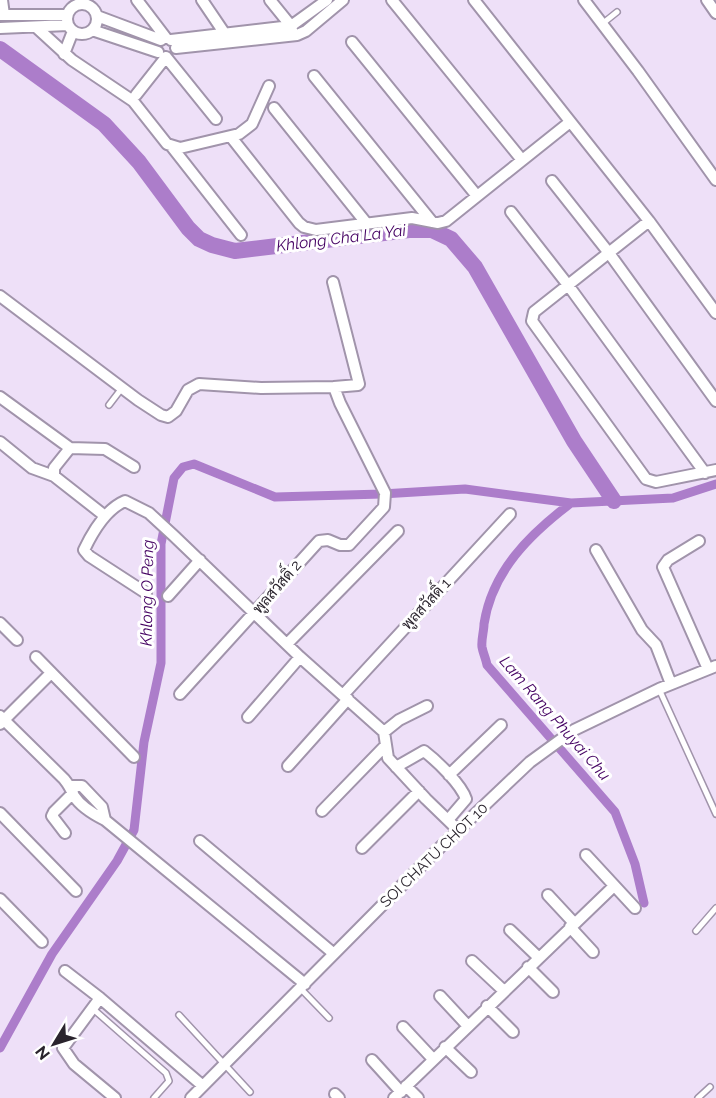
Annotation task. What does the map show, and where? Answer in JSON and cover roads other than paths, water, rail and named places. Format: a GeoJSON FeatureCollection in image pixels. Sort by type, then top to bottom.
{"type":"FeatureCollection","features":[{"type":"Feature","properties":{"kind":"street"},"geometry":{"type":"LineString","coordinates":[[2,0],[2,15],[70,24],[84,34],[95,26],[97,16],[91,3],[77,2],[73,7],[70,24],[64,54]]}},
{"type":"Feature","properties":{"kind":"street"},"geometry":{"type":"LineString","coordinates":[[92,30],[162,55],[174,53],[168,41],[137,0]]}},
{"type":"Feature","properties":{"kind":"street"},"geometry":{"type":"LineString","coordinates":[[202,0],[226,38]]}},
{"type":"Feature","properties":{"kind":"street"},"geometry":{"type":"LineString","coordinates":[[270,0],[292,31]]}},
{"type":"Feature","properties":{"kind":"street"},"geometry":{"type":"LineString","coordinates":[[292,31],[327,0]]}},
{"type":"Feature","properties":{"kind":"street"},"geometry":{"type":"LineString","coordinates":[[392,0],[522,160]]}},
{"type":"Feature","properties":{"kind":"street"},"geometry":{"type":"LineString","coordinates":[[474,0],[649,221],[716,313]]}},
{"type":"Feature","properties":{"kind":"street"},"geometry":{"type":"LineString","coordinates":[[584,0],[716,180]]}},
{"type":"Feature","properties":{"kind":"street"},"geometry":{"type":"LineString","coordinates":[[707,0],[716,13]]}},
{"type":"Feature","properties":{"kind":"street"},"geometry":{"type":"LineString","coordinates":[[216,119],[157,46],[168,41],[306,31],[340,1]]}},
{"type":"Feature","properties":{"kind":"street"},"geometry":{"type":"LineString","coordinates":[[97,16],[168,41]]}},
{"type":"Feature","properties":{"kind":"street"},"geometry":{"type":"LineString","coordinates":[[0,28],[70,24]]}},
{"type":"Feature","properties":{"kind":"street"},"geometry":{"type":"LineString","coordinates":[[36,27],[64,54],[133,101],[241,235]]}},
{"type":"Feature","properties":{"kind":"street"},"geometry":{"type":"LineString","coordinates":[[352,42],[477,196]]}},
{"type":"Feature","properties":{"kind":"street"},"geometry":{"type":"LineString","coordinates":[[136,95],[162,55]]}},
{"type":"Feature","properties":{"kind":"street"},"geometry":{"type":"LineString","coordinates":[[314,76],[432,222]]}},
{"type":"Feature","properties":{"kind":"street"},"geometry":{"type":"LineString","coordinates":[[172,147],[186,147],[239,134],[252,124],[268,86]]}},
{"type":"Feature","properties":{"kind":"street"},"geometry":{"type":"LineString","coordinates":[[274,108],[367,224]]}},
{"type":"Feature","properties":{"kind":"street"},"geometry":{"type":"LineString","coordinates":[[231,137],[304,227],[315,230],[412,218],[432,222],[446,221],[570,122]]}},
{"type":"Feature","properties":{"kind":"street"},"geometry":{"type":"LineString","coordinates":[[552,181],[609,253],[716,401]]}},
{"type":"Feature","properties":{"kind":"street"},"geometry":{"type":"LineString","coordinates":[[511,212],[568,285],[710,472],[651,481],[643,476],[533,325],[534,312],[568,285],[609,253],[649,221]]}},
{"type":"Feature","properties":{"kind":"street"},"geometry":{"type":"LineString","coordinates":[[0,296],[122,388],[161,415],[168,417],[176,411],[188,390],[200,384],[261,388],[358,386],[333,282]]}},
{"type":"Feature","properties":{"kind":"street","name":"พูลสวัสดิ์ 2"},"geometry":{"type":"LineString","coordinates":[[180,694],[318,541],[328,540],[344,546],[349,545],[384,507],[385,493],[334,387]]}},
{"type":"Feature","properties":{"kind":"street"},"geometry":{"type":"LineString","coordinates":[[0,397],[62,440],[69,448],[105,449],[134,467]]}},
{"type":"Feature","properties":{"kind":"street"},"geometry":{"type":"LineString","coordinates":[[0,442],[32,468],[54,476],[105,516]]}},
{"type":"Feature","properties":{"kind":"street"},"geometry":{"type":"LineString","coordinates":[[54,476],[54,468],[69,448]]}},
{"type":"Feature","properties":{"kind":"street"},"geometry":{"type":"LineString","coordinates":[[146,593],[89,556],[84,550],[105,516],[118,504],[126,501],[149,513],[286,644],[384,732],[388,758],[458,830]]}},
{"type":"Feature","properties":{"kind":"street","name":"พูลสวัสดิ์ 1"},"geometry":{"type":"LineString","coordinates":[[288,766],[346,697],[510,514]]}},
{"type":"Feature","properties":{"kind":"street"},"geometry":{"type":"LineString","coordinates":[[286,644],[398,531]]}},
{"type":"Feature","properties":{"kind":"street"},"geometry":{"type":"LineString","coordinates":[[699,541],[668,560],[663,567],[712,668]]}},
{"type":"Feature","properties":{"kind":"street"},"geometry":{"type":"LineString","coordinates":[[596,550],[642,630],[656,645],[671,684]]}},
{"type":"Feature","properties":{"kind":"street"},"geometry":{"type":"LineString","coordinates":[[168,596],[200,560]]}},
{"type":"Feature","properties":{"kind":"street"},"geometry":{"type":"LineString","coordinates":[[0,623],[17,639]]}},
{"type":"Feature","properties":{"kind":"street"},"geometry":{"type":"LineString","coordinates":[[36,657],[134,757]]}},
{"type":"Feature","properties":{"kind":"street"},"geometry":{"type":"LineString","coordinates":[[248,717],[300,657]]}},
{"type":"Feature","properties":{"kind":"street","name":"SOI CHATU CHOT 10"},"geometry":{"type":"LineString","coordinates":[[191,1098],[333,953],[530,762],[574,730],[659,689],[712,668]]}},
{"type":"Feature","properties":{"kind":"street"},"geometry":{"type":"LineString","coordinates":[[51,673],[1,720],[72,789],[90,813],[108,822],[303,986]]}},
{"type":"Feature","properties":{"kind":"street"},"geometry":{"type":"LineString","coordinates":[[384,732],[399,720],[427,706]]}},
{"type":"Feature","properties":{"kind":"street"},"geometry":{"type":"LineString","coordinates":[[448,775],[501,725]]}},
{"type":"Feature","properties":{"kind":"street"},"geometry":{"type":"LineString","coordinates":[[322,811],[386,745]]}},
{"type":"Feature","properties":{"kind":"street"},"geometry":{"type":"LineString","coordinates":[[396,767],[424,751],[448,775],[461,789],[466,799],[448,820]]}},
{"type":"Feature","properties":{"kind":"street"},"geometry":{"type":"LineString","coordinates":[[65,833],[52,816],[72,789]]}},
{"type":"Feature","properties":{"kind":"street"},"geometry":{"type":"LineString","coordinates":[[362,848],[418,791]]}},
{"type":"Feature","properties":{"kind":"street"},"geometry":{"type":"LineString","coordinates":[[0,813],[76,891]]}},
{"type":"Feature","properties":{"kind":"street"},"geometry":{"type":"LineString","coordinates":[[200,842],[333,953]]}},
{"type":"Feature","properties":{"kind":"street"},"geometry":{"type":"LineString","coordinates":[[586,855],[635,908]]}},
{"type":"Feature","properties":{"kind":"street"},"geometry":{"type":"LineString","coordinates":[[400,1092],[467,1025],[614,886]]}},
{"type":"Feature","properties":{"kind":"street"},"geometry":{"type":"LineString","coordinates":[[548,895],[593,952]]}},
{"type":"Feature","properties":{"kind":"street"},"geometry":{"type":"LineString","coordinates":[[0,899],[42,942]]}},
{"type":"Feature","properties":{"kind":"street"},"geometry":{"type":"LineString","coordinates":[[510,930],[538,957]]}},
{"type":"Feature","properties":{"kind":"street"},"geometry":{"type":"LineString","coordinates":[[472,961],[504,991]]}},
{"type":"Feature","properties":{"kind":"street"},"geometry":{"type":"LineString","coordinates":[[528,967],[553,992]]}},
{"type":"Feature","properties":{"kind":"street"},"geometry":{"type":"LineString","coordinates":[[65,971],[204,1086]]}},
{"type":"Feature","properties":{"kind":"street"},"geometry":{"type":"LineString","coordinates":[[440,996],[467,1025]]}},
{"type":"Feature","properties":{"kind":"street"},"geometry":{"type":"LineString","coordinates":[[100,998],[65,1044],[63,1051],[74,1064],[115,1098]]}},
{"type":"Feature","properties":{"kind":"street"},"geometry":{"type":"LineString","coordinates":[[488,1006],[513,1032]]}},
{"type":"Feature","properties":{"kind":"street"},"geometry":{"type":"LineString","coordinates":[[403,1027],[433,1059]]}},
{"type":"Feature","properties":{"kind":"street"},"geometry":{"type":"LineString","coordinates":[[446,1047],[471,1072]]}},
{"type":"Feature","properties":{"kind":"street"},"geometry":{"type":"LineString","coordinates":[[372,1060],[400,1092],[418,1098]]}},
{"type":"Feature","properties":{"kind":"lane"},"geometry":{"type":"LineString","coordinates":[[602,24],[617,12]]}},
{"type":"Feature","properties":{"kind":"lane"},"geometry":{"type":"LineString","coordinates":[[109,405],[122,388]]}},
{"type":"Feature","properties":{"kind":"lane"},"geometry":{"type":"LineString","coordinates":[[659,689],[716,814]]}},
{"type":"Feature","properties":{"kind":"lane"},"geometry":{"type":"LineString","coordinates":[[696,931],[716,908]]}},
{"type":"Feature","properties":{"kind":"lane"},"geometry":{"type":"LineString","coordinates":[[303,986],[329,1018]]}},
{"type":"Feature","properties":{"kind":"lane"},"geometry":{"type":"LineString","coordinates":[[92,1008],[166,1073],[169,1081],[154,1098]]}},
{"type":"Feature","properties":{"kind":"lane"},"geometry":{"type":"LineString","coordinates":[[179,1015],[250,1092]]}},
{"type":"Feature","properties":{"kind":"lane"},"geometry":{"type":"LineString","coordinates":[[698,1098],[710,1087]]}},
{"type":"Feature","properties":{"kind":"waterway","name":"Khlong Cha La Yai"},"geometry":{"type":"LineString","coordinates":[[0,49],[104,124],[139,162],[188,228],[199,239],[212,245],[235,251],[409,230],[432,230],[451,239],[475,267],[574,441],[614,501]]}},
{"type":"Feature","properties":{"kind":"waterway","name":"Khlong O Peng"},"geometry":{"type":"LineString","coordinates":[[0,1048],[52,954],[117,861],[134,830],[144,742],[161,663],[161,544],[174,478],[183,467],[194,464],[275,497],[465,489],[571,503],[673,498],[716,484]]}},
{"type":"Feature","properties":{"kind":"waterway","name":"Lam Rang Phuyai Chu"},"geometry":{"type":"LineString","coordinates":[[571,503],[528,541],[504,571],[488,605],[482,647],[487,665],[615,812],[635,864],[644,903]]}}]}
